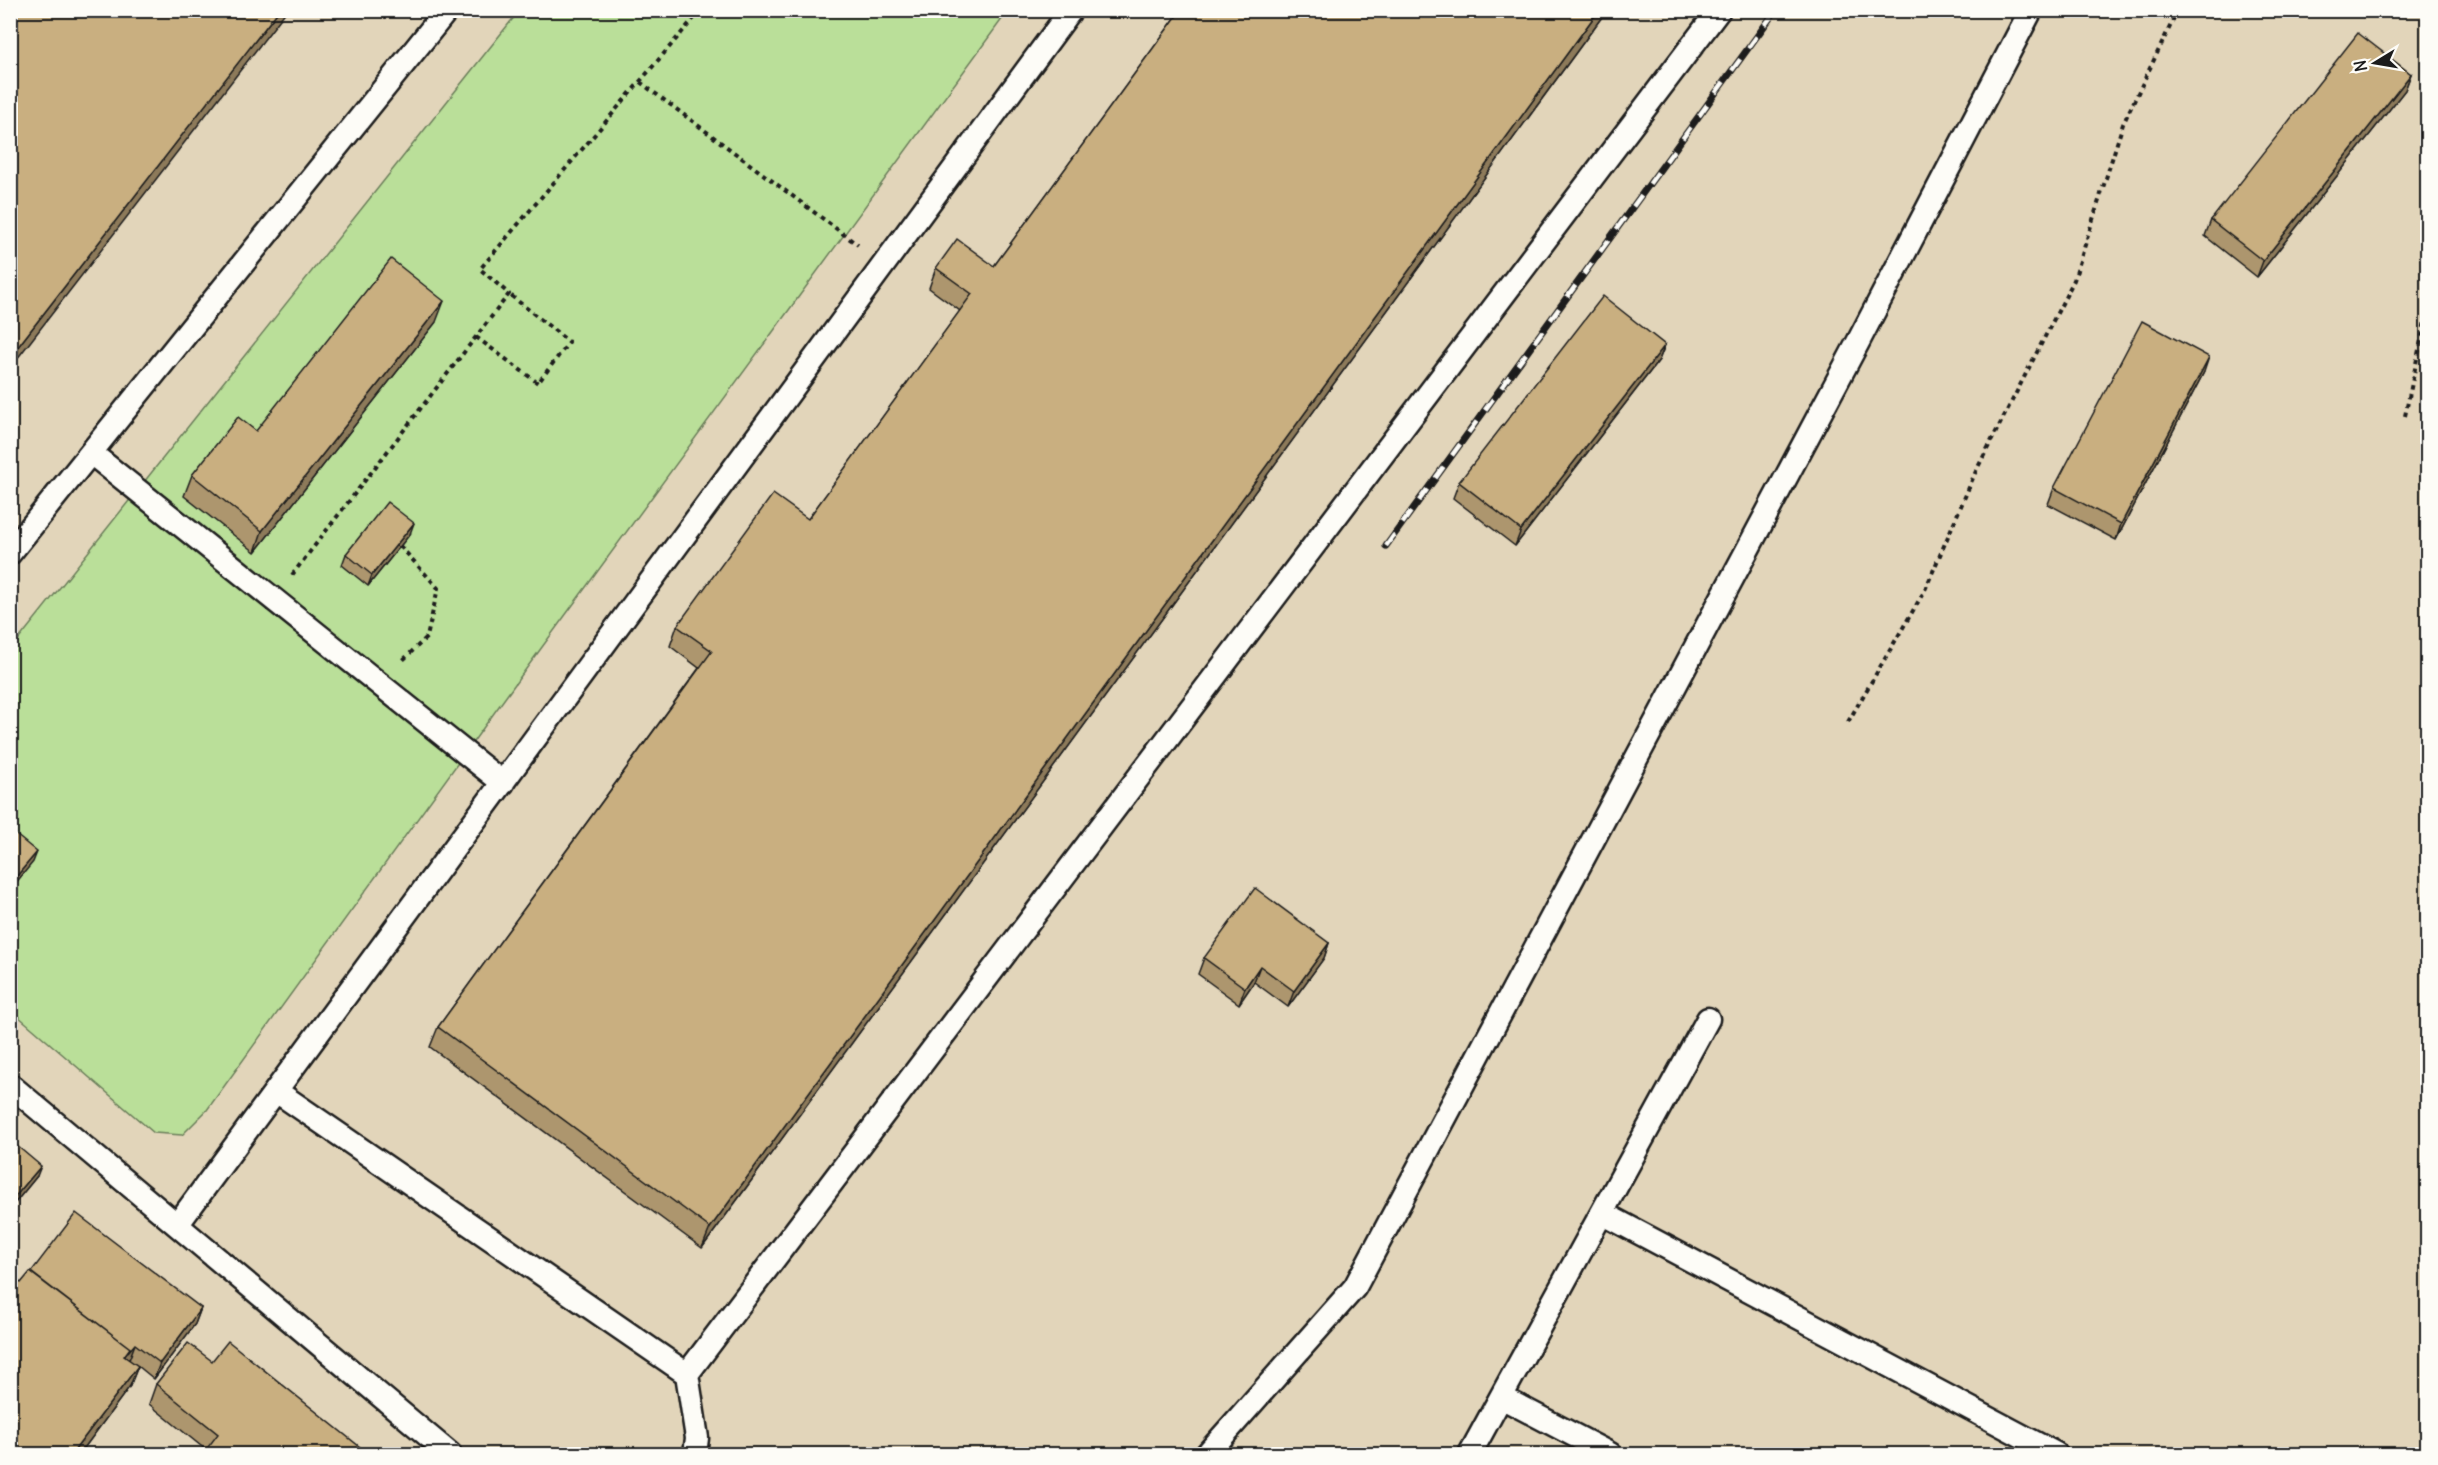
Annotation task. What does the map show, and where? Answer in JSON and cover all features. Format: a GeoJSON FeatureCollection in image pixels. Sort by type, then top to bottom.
{"type":"FeatureCollection","features":[{"type":"Feature","properties":{"kind":"lane"},"geometry":{"type":"LineString","coordinates":[[10,553],[447,10]]}},
{"type":"Feature","properties":{"kind":"lane"},"geometry":{"type":"LineString","coordinates":[[177,1225],[1071,10]]}},
{"type":"Feature","properties":{"kind":"lane"},"geometry":{"type":"LineString","coordinates":[[695,1455],[696,1438],[687,1374],[1719,10]]}},
{"type":"Feature","properties":{"kind":"lane"},"geometry":{"type":"LineString","coordinates":[[1207,1455],[1355,1287],[1857,344],[2031,10]]}},
{"type":"Feature","properties":{"kind":"lane"},"geometry":{"type":"LineString","coordinates":[[91,453],[503,783]]}},
{"type":"Feature","properties":{"kind":"lane"},"geometry":{"type":"LineString","coordinates":[[1470,1455],[1708,1019]]}},
{"type":"Feature","properties":{"kind":"lane"},"geometry":{"type":"LineString","coordinates":[[10,1085],[450,1455]]}},
{"type":"Feature","properties":{"kind":"lane"},"geometry":{"type":"LineString","coordinates":[[276,1091],[687,1374]]}},
{"type":"Feature","properties":{"kind":"lane"},"geometry":{"type":"LineString","coordinates":[[1602,1213],[2056,1455]]}},
{"type":"Feature","properties":{"kind":"lane"},"geometry":{"type":"LineString","coordinates":[[1501,1397],[1610,1455]]}},
{"type":"Feature","properties":{"kind":"path"},"geometry":{"type":"LineString","coordinates":[[686,10],[695,18]]}},
{"type":"Feature","properties":{"kind":"path"},"geometry":{"type":"LineString","coordinates":[[476,337],[538,383],[568,342],[480,269],[702,10]]}},
{"type":"Feature","properties":{"kind":"path"},"geometry":{"type":"LineString","coordinates":[[1848,722],[1925,590],[1976,471],[2074,280],[2123,124],[2178,10]]}},
{"type":"Feature","properties":{"kind":"path"},"geometry":{"type":"LineString","coordinates":[[640,82],[884,265]]}},
{"type":"Feature","properties":{"kind":"path"},"geometry":{"type":"LineString","coordinates":[[273,599],[509,294]]}},
{"type":"Feature","properties":{"kind":"path"},"geometry":{"type":"LineString","coordinates":[[2405,417],[2427,307]]}},
{"type":"Feature","properties":{"kind":"path"},"geometry":{"type":"LineString","coordinates":[[379,683],[427,637],[438,588],[400,546]]}},
{"type":"Feature","properties":{"kind":"shaded area"},"geometry":{"type":"Polygon","coordinates":[[[11,11],[2427,11],[2427,1454],[11,1454],[11,11]]]}},
{"type":"Feature","properties":{"kind":"green space"},"geometry":{"type":"Polygon","coordinates":[[[519,11],[1008,11],[515,684],[207,1110],[182,1135],[154,1133],[11,1010],[11,649],[519,11]]]}},
{"type":"Feature","properties":{"kind":"building"},"geometry":{"type":"Polygon","coordinates":[[[10,10],[279,10],[10,357],[10,10]]]}},
{"type":"Feature","properties":{"kind":"building"},"geometry":{"type":"Polygon","coordinates":[[[1181,10],[1599,10],[710,1228],[438,1027],[712,651],[677,626],[773,494],[808,519],[972,294],[936,268],[957,239],[994,266],[1181,10]]]}},
{"type":"Feature","properties":{"kind":"building"},"geometry":{"type":"Polygon","coordinates":[[[2358,33],[2411,74],[2263,261],[2211,220],[2358,33]]]}},
{"type":"Feature","properties":{"kind":"building"},"geometry":{"type":"Polygon","coordinates":[[[391,259],[444,301],[262,531],[192,475],[238,417],[256,431],[391,259]]]}},
{"type":"Feature","properties":{"kind":"building"},"geometry":{"type":"Polygon","coordinates":[[[1603,296],[1665,345],[1521,530],[1459,482],[1603,296]]]}},
{"type":"Feature","properties":{"kind":"building"},"geometry":{"type":"Polygon","coordinates":[[[2142,321],[2209,357],[2121,524],[2054,488],[2142,321]]]}},
{"type":"Feature","properties":{"kind":"building"},"geometry":{"type":"Polygon","coordinates":[[[387,502],[414,523],[372,575],[346,554],[387,502]]]}},
{"type":"Feature","properties":{"kind":"building"},"geometry":{"type":"Polygon","coordinates":[[[10,830],[37,852],[10,884],[10,830]]]}},
{"type":"Feature","properties":{"kind":"building"},"geometry":{"type":"Polygon","coordinates":[[[1255,888],[1329,943],[1294,991],[1260,966],[1245,988],[1204,958],[1255,888]]]}},
{"type":"Feature","properties":{"kind":"building"},"geometry":{"type":"Polygon","coordinates":[[[10,1140],[41,1166],[13,1199],[10,1197],[10,1140]]]}},
{"type":"Feature","properties":{"kind":"building"},"geometry":{"type":"Polygon","coordinates":[[[76,1213],[201,1308],[160,1363],[135,1344],[128,1352],[130,1348],[31,1272],[76,1213]]]}},
{"type":"Feature","properties":{"kind":"building"},"geometry":{"type":"Polygon","coordinates":[[[30,1272],[130,1348],[124,1356],[138,1366],[71,1455],[10,1455],[10,1275],[21,1283],[30,1272]]]}},
{"type":"Feature","properties":{"kind":"building"},"geometry":{"type":"Polygon","coordinates":[[[228,1341],[370,1455],[202,1455],[218,1434],[156,1384],[188,1343],[212,1361],[228,1341]]]}},
{"type":"Feature","properties":{"kind":"railway"},"geometry":{"type":"LineString","coordinates":[[1386,546],[1776,10]]}}]}
